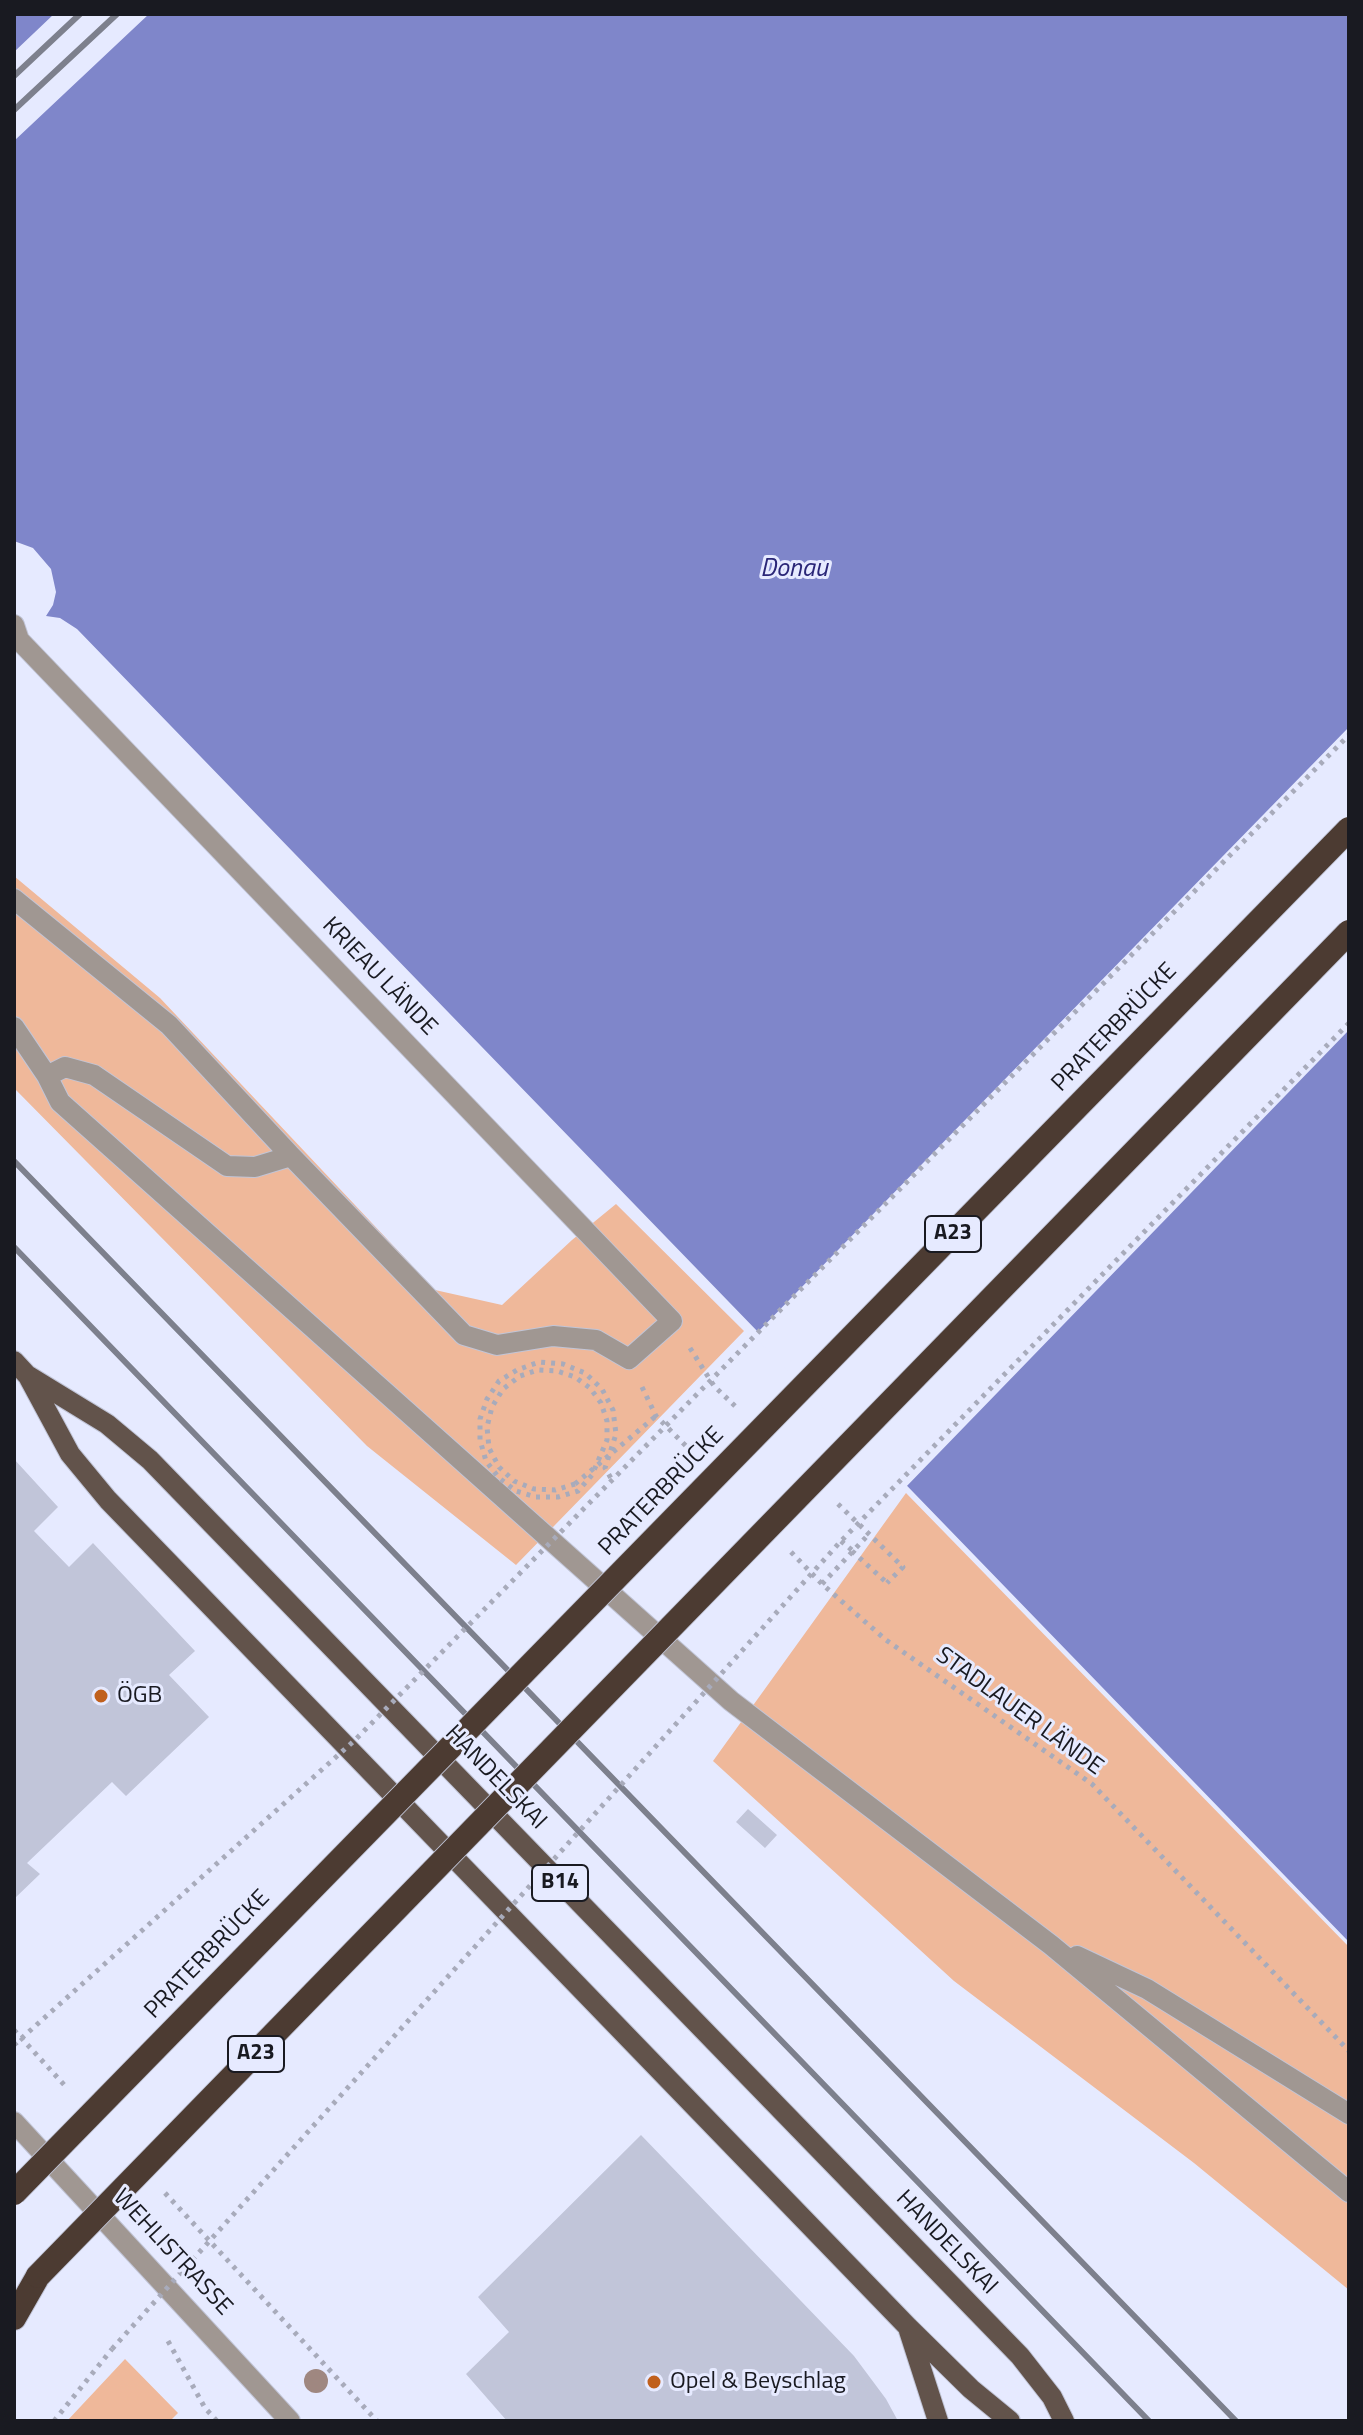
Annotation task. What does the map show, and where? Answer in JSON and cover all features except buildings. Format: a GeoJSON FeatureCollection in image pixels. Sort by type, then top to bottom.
{"type":"FeatureCollection","features":[{"type":"Feature","properties":{"kind":"highway","name":"PRATERBRÜCKE"},"geometry":{"type":"LineString","coordinates":[[14,2193],[1349,829]]}},
{"type":"Feature","properties":{"kind":"highway","name":"A23"},"geometry":{"type":"LineString","coordinates":[[14,2301],[1349,932]]}},
{"type":"Feature","properties":{"kind":"highway"},"geometry":{"type":"LineString","coordinates":[[14,2318],[38,2276]]}},
{"type":"Feature","properties":{"kind":"main road","name":"HANDELSKAI"},"geometry":{"type":"LineString","coordinates":[[20,1368],[70,1454],[108,1500],[908,2327],[971,2389],[1010,2421]]}},
{"type":"Feature","properties":{"kind":"main road","name":"HANDELSKAI"},"geometry":{"type":"LineString","coordinates":[[20,1368],[107,1424],[150,1460],[1020,2356],[1052,2397],[1064,2421]]}},
{"type":"Feature","properties":{"kind":"main road"},"geometry":{"type":"LineString","coordinates":[[908,2327],[938,2421]]}},
{"type":"Feature","properties":{"kind":"street","name":"KRIEAU LÄNDE"},"geometry":{"type":"LineString","coordinates":[[14,625],[19,640],[672,1321],[629,1359],[596,1340],[553,1336],[497,1345],[464,1335],[291,1156]]}},
{"type":"Feature","properties":{"kind":"street"},"geometry":{"type":"LineString","coordinates":[[14,899],[169,1025],[291,1156],[255,1167],[227,1166],[94,1075],[65,1067],[47,1076]]}},
{"type":"Feature","properties":{"kind":"street"},"geometry":{"type":"LineString","coordinates":[[14,1027],[47,1076],[60,1102],[731,1701],[1051,1945],[1349,2192]]}},
{"type":"Feature","properties":{"kind":"street"},"geometry":{"type":"LineString","coordinates":[[1051,1945],[1147,1989],[1349,2114]]}},
{"type":"Feature","properties":{"kind":"street","name":"WEHLISTRASSE"},"geometry":{"type":"LineString","coordinates":[[14,2122],[290,2421]]}},
{"type":"Feature","properties":{"kind":"path"},"geometry":{"type":"LineString","coordinates":[[14,2045],[355,1740],[1349,735]]}},
{"type":"Feature","properties":{"kind":"path"},"geometry":{"type":"LineString","coordinates":[[54,2421],[112,2349],[841,1541],[1349,1023]]}},
{"type":"Feature","properties":{"kind":"path"},"geometry":{"type":"LineString","coordinates":[[612,1480],[605,1468],[616,1434],[613,1410],[602,1389],[585,1373],[563,1364],[539,1362],[499,1381],[487,1399],[480,1419],[480,1440],[486,1461],[499,1478],[516,1491],[536,1497],[558,1497],[578,1491],[592,1475],[607,1440],[607,1421],[601,1403],[590,1388],[575,1377],[557,1371],[538,1370],[520,1376],[503,1389],[489,1417],[489,1448],[499,1467],[514,1481],[534,1489],[555,1490],[575,1484],[656,1416],[700,1461]]}},
{"type":"Feature","properties":{"kind":"path"},"geometry":{"type":"LineString","coordinates":[[822,1584],[869,1534],[903,1566],[887,1583]]}},
{"type":"Feature","properties":{"kind":"path"},"geometry":{"type":"LineString","coordinates":[[841,1541],[887,1583]]}},
{"type":"Feature","properties":{"kind":"path","name":"STADLAUER LÄNDE"},"geometry":{"type":"LineString","coordinates":[[789,1550],[822,1584],[886,1640],[1092,1784],[1349,2051]]}},
{"type":"Feature","properties":{"kind":"path"},"geometry":{"type":"LineString","coordinates":[[852,1551],[887,1583]]}},
{"type":"Feature","properties":{"kind":"path"},"geometry":{"type":"LineString","coordinates":[[14,2030],[77,2099]]}},
{"type":"Feature","properties":{"kind":"path"},"geometry":{"type":"LineString","coordinates":[[162,2189],[377,2421]]}},
{"type":"Feature","properties":{"kind":"path"},"geometry":{"type":"LineString","coordinates":[[138,2303],[149,2314]]}},
{"type":"Feature","properties":{"kind":"path"},"geometry":{"type":"LineString","coordinates":[[167,2339],[205,2408],[217,2421]]}},
{"type":"Feature","properties":{"kind":"shaded area"},"geometry":{"type":"Polygon","coordinates":[[[14,876],[160,998],[435,1290],[502,1305],[616,1204],[744,1331],[516,1565],[367,1446],[14,1088],[14,876]]]}},
{"type":"Feature","properties":{"kind":"shaded area"},"geometry":{"type":"Polygon","coordinates":[[[906,1493],[1349,1947],[1349,2290],[1194,2163],[954,1981],[713,1761],[906,1493]]]}},
{"type":"Feature","properties":{"kind":"shaded area"},"geometry":{"type":"Polygon","coordinates":[[[125,2359],[178,2413],[170,2421],[67,2421],[125,2359]]]}},
{"type":"Feature","properties":{"kind":"water","name":"Donau"},"geometry":{"type":"Polygon","coordinates":[[[14,14],[1349,14],[1349,1942],[77,629],[60,618],[46,616],[56,592],[51,569],[33,548],[14,541],[14,14]]]}},
{"type":"Feature","properties":{"kind":"pier"},"geometry":{"type":"Polygon","coordinates":[[[54,14],[149,14],[14,141],[14,52],[54,14]]]}},
{"type":"Feature","properties":{"kind":"pier"},"geometry":{"type":"Polygon","coordinates":[[[1349,727],[1349,1030],[903,1490],[754,1336],[1349,727]]]}},
{"type":"Feature","properties":{"kind":"railway"},"geometry":{"type":"LineString","coordinates":[[14,76],[80,14]]}},
{"type":"Feature","properties":{"kind":"railway"},"geometry":{"type":"LineString","coordinates":[[14,110],[117,14]]}},
{"type":"Feature","properties":{"kind":"railway"},"geometry":{"type":"LineString","coordinates":[[14,1161],[1236,2421]]}},
{"type":"Feature","properties":{"kind":"railway"},"geometry":{"type":"LineString","coordinates":[[14,1247],[1149,2421]]}},
{"type":"Feature","properties":{"kind":"place","name":"ÖGB"},"geometry":{"type":"Point","coordinates":[101,1696]}},
{"type":"Feature","properties":{"kind":"place","name":"Opel & Beyschlag"},"geometry":{"type":"Point","coordinates":[654,2382]}}]}
